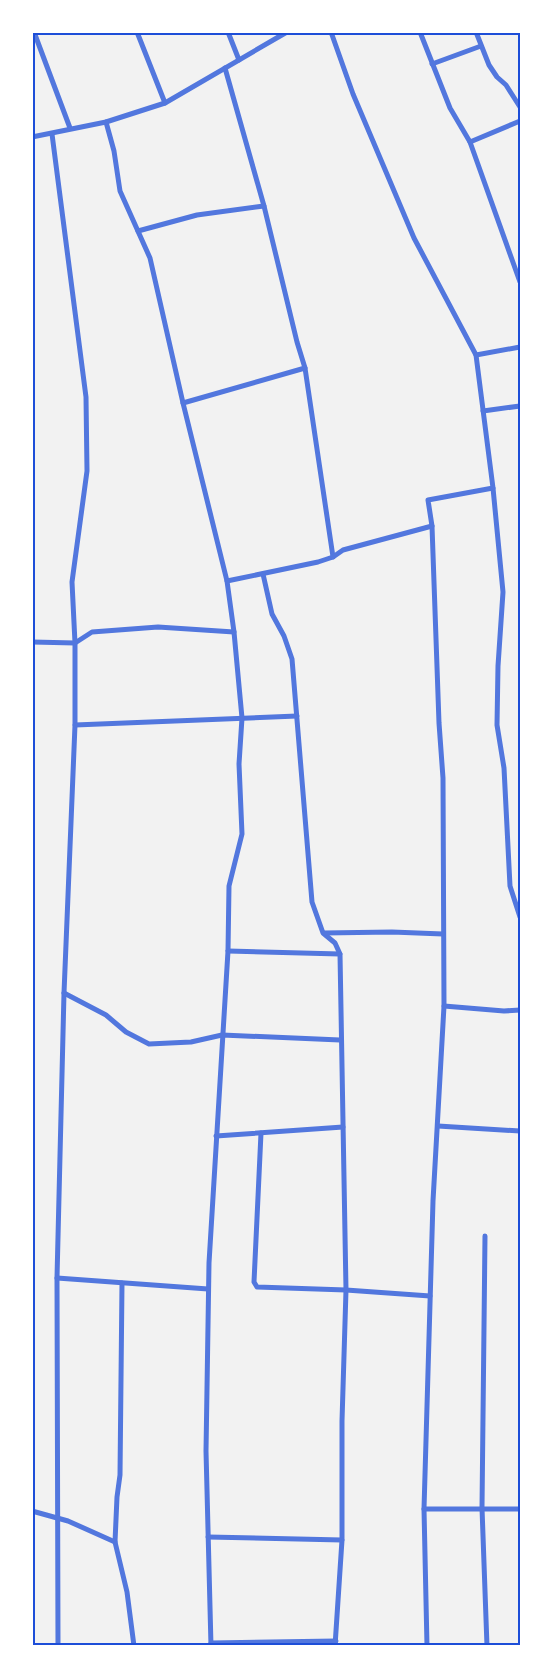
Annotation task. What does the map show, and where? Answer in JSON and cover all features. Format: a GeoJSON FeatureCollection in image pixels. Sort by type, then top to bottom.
{"type":"FeatureCollection","features":[{"type":"Feature","properties":{"kind":"street"},"geometry":{"type":"LineString","coordinates":[[34,32],[70,128]]}},
{"type":"Feature","properties":{"kind":"street"},"geometry":{"type":"LineString","coordinates":[[137,32],[165,103]]}},
{"type":"Feature","properties":{"kind":"street"},"geometry":{"type":"LineString","coordinates":[[228,32],[239,60]]}},
{"type":"Feature","properties":{"kind":"street"},"geometry":{"type":"LineString","coordinates":[[32,137],[106,122],[165,103],[287,32]]}},
{"type":"Feature","properties":{"kind":"street"},"geometry":{"type":"LineString","coordinates":[[331,32],[353,94],[414,238],[476,355],[493,488],[502,592],[497,725],[504,768],[510,886],[520,917]]}},
{"type":"Feature","properties":{"kind":"street"},"geometry":{"type":"LineString","coordinates":[[420,32],[450,108],[470,142],[520,282]]}},
{"type":"Feature","properties":{"kind":"street"},"geometry":{"type":"LineString","coordinates":[[476,32],[489,65],[496,77],[506,85],[520,107]]}},
{"type":"Feature","properties":{"kind":"street"},"geometry":{"type":"LineString","coordinates":[[432,64],[481,46]]}},
{"type":"Feature","properties":{"kind":"street"},"geometry":{"type":"LineString","coordinates":[[225,68],[264,206],[304,368],[332,557]]}},
{"type":"Feature","properties":{"kind":"street"},"geometry":{"type":"LineString","coordinates":[[470,142],[520,121]]}},
{"type":"Feature","properties":{"kind":"street"},"geometry":{"type":"LineString","coordinates":[[106,122],[114,151],[120,191],[150,258],[183,403],[227,581],[242,718],[239,764],[242,834],[229,886],[228,952],[208,1289],[206,1451],[211,1644],[336,1643],[342,1540],[342,1420],[346,1290],[340,1040],[340,954],[336,943],[323,933],[312,902],[292,659],[284,636],[272,614],[263,574]]}},
{"type":"Feature","properties":{"kind":"street"},"geometry":{"type":"LineString","coordinates":[[52,134],[86,397],[87,471],[72,582],[75,644],[75,725],[64,994],[57,1278],[58,1646]]}},
{"type":"Feature","properties":{"kind":"street"},"geometry":{"type":"LineString","coordinates":[[138,231],[197,215],[264,206]]}},
{"type":"Feature","properties":{"kind":"street"},"geometry":{"type":"LineString","coordinates":[[476,355],[520,347]]}},
{"type":"Feature","properties":{"kind":"street"},"geometry":{"type":"LineString","coordinates":[[183,403],[304,368]]}},
{"type":"Feature","properties":{"kind":"street"},"geometry":{"type":"LineString","coordinates":[[483,411],[520,406]]}},
{"type":"Feature","properties":{"kind":"street"},"geometry":{"type":"LineString","coordinates":[[427,1646],[424,1509],[433,1201],[444,1006],[443,778],[439,723],[432,526],[428,500],[493,488]]}},
{"type":"Feature","properties":{"kind":"street"},"geometry":{"type":"LineString","coordinates":[[227,581],[295,568],[332,557],[343,550],[432,526]]}},
{"type":"Feature","properties":{"kind":"street"},"geometry":{"type":"LineString","coordinates":[[32,642],[75,644],[92,632],[133,628],[158,627],[234,632]]}},
{"type":"Feature","properties":{"kind":"street"},"geometry":{"type":"LineString","coordinates":[[75,725],[297,716]]}},
{"type":"Feature","properties":{"kind":"street"},"geometry":{"type":"LineString","coordinates":[[323,933],[392,932],[443,934]]}},
{"type":"Feature","properties":{"kind":"street"},"geometry":{"type":"LineString","coordinates":[[228,952],[340,954]]}},
{"type":"Feature","properties":{"kind":"street"},"geometry":{"type":"LineString","coordinates":[[64,994],[106,1015],[126,1032],[149,1044],[191,1042],[222,1035],[340,1040]]}},
{"type":"Feature","properties":{"kind":"street"},"geometry":{"type":"LineString","coordinates":[[444,1006],[504,1011],[520,1010]]}},
{"type":"Feature","properties":{"kind":"street"},"geometry":{"type":"LineString","coordinates":[[438,1126],[520,1131]]}},
{"type":"Feature","properties":{"kind":"street"},"geometry":{"type":"LineString","coordinates":[[216,1136],[343,1127]]}},
{"type":"Feature","properties":{"kind":"street"},"geometry":{"type":"LineString","coordinates":[[261,1133],[254,1282],[257,1286],[430,1296]]}},
{"type":"Feature","properties":{"kind":"street"},"geometry":{"type":"LineString","coordinates":[[485,1236],[482,1508],[487,1646]]}},
{"type":"Feature","properties":{"kind":"street"},"geometry":{"type":"LineString","coordinates":[[57,1278],[208,1289]]}},
{"type":"Feature","properties":{"kind":"street"},"geometry":{"type":"LineString","coordinates":[[122,1283],[120,1475],[117,1497],[116,1542],[127,1592],[134,1646]]}},
{"type":"Feature","properties":{"kind":"street"},"geometry":{"type":"LineString","coordinates":[[424,1509],[520,1509]]}},
{"type":"Feature","properties":{"kind":"street"},"geometry":{"type":"LineString","coordinates":[[32,1511],[68,1521],[116,1542]]}},
{"type":"Feature","properties":{"kind":"street"},"geometry":{"type":"LineString","coordinates":[[208,1537],[342,1540]]}}]}
